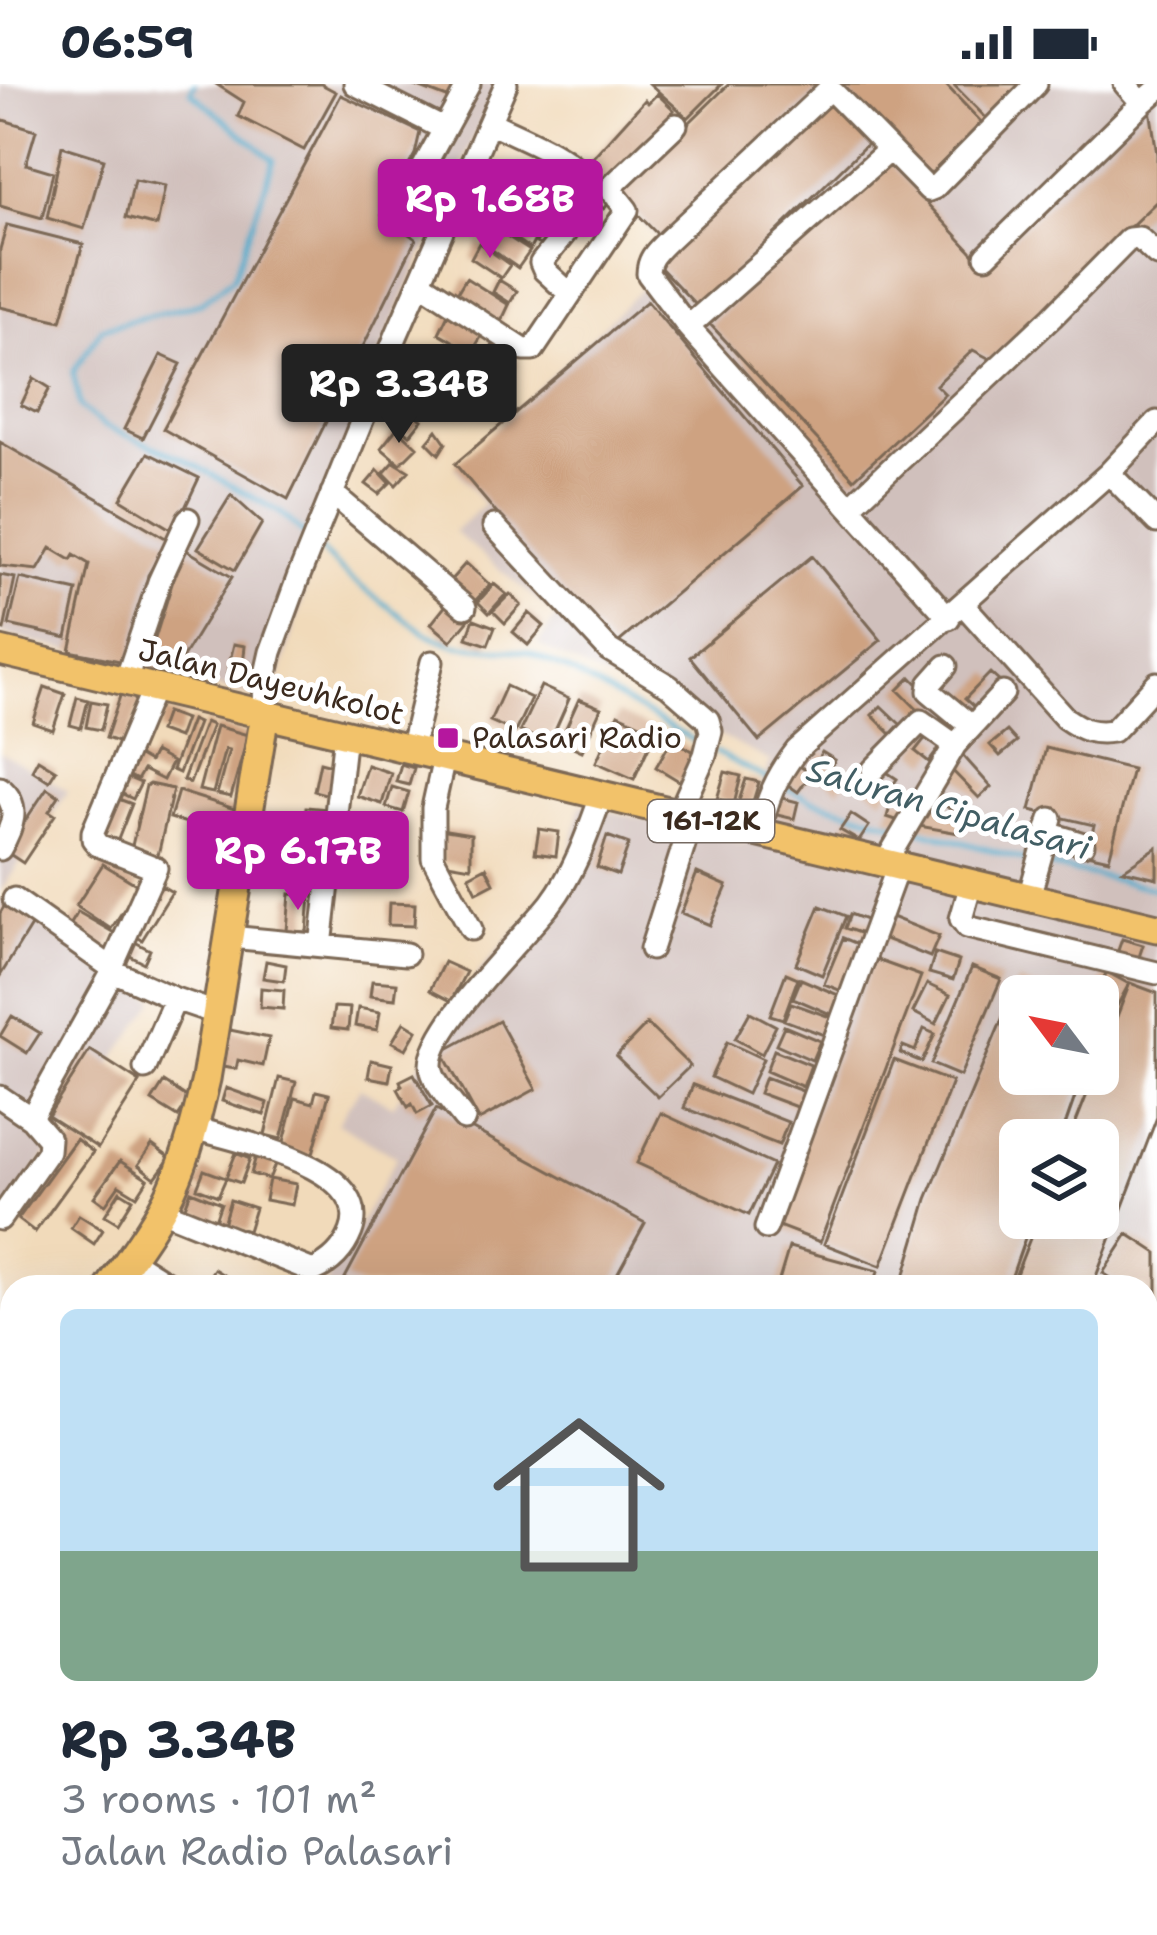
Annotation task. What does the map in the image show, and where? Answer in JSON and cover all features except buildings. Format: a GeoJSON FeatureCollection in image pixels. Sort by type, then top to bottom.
{"type":"FeatureCollection","features":[{"type":"Feature","properties":{"kind":"main road","name":"Jalan Dayeuhkolot"},"geometry":{"type":"LineString","coordinates":[[0,651],[971,884],[1033,888],[1157,928]]}},
{"type":"Feature","properties":{"kind":"main road"},"geometry":{"type":"LineString","coordinates":[[118,1275],[172,1190],[194,1128],[266,713]]}},
{"type":"Feature","properties":{"kind":"street"},"geometry":{"type":"LineString","coordinates":[[356,84],[444,129]]}},
{"type":"Feature","properties":{"kind":"street"},"geometry":{"type":"LineString","coordinates":[[405,201],[469,84]]}},
{"type":"Feature","properties":{"kind":"street"},"geometry":{"type":"LineString","coordinates":[[266,713],[264,683],[271,652],[298,578],[506,84]]}},
{"type":"Feature","properties":{"kind":"street"},"geometry":{"type":"LineString","coordinates":[[1036,84],[929,190],[834,93],[823,94],[652,256],[648,274],[688,327],[850,507],[1065,718],[1082,730],[1113,731],[1157,683]]}},
{"type":"Feature","properties":{"kind":"street"},"geometry":{"type":"LineString","coordinates":[[986,256],[1150,96],[1125,84]]}},
{"type":"Feature","properties":{"kind":"street"},"geometry":{"type":"LineString","coordinates":[[490,122],[574,167],[586,180],[566,233],[541,262],[570,294]]}},
{"type":"Feature","properties":{"kind":"street"},"geometry":{"type":"LineString","coordinates":[[420,282],[527,351],[537,346],[627,210],[612,186],[676,124]]}},
{"type":"Feature","properties":{"kind":"street"},"geometry":{"type":"LineString","coordinates":[[688,327],[889,150]]}},
{"type":"Feature","properties":{"kind":"street"},"geometry":{"type":"LineString","coordinates":[[850,507],[1129,238],[1138,238],[1157,255]]}},
{"type":"Feature","properties":{"kind":"street"},"geometry":{"type":"LineString","coordinates":[[760,833],[766,800],[777,777],[814,733],[1109,473],[1157,422]]}},
{"type":"Feature","properties":{"kind":"street"},"geometry":{"type":"LineString","coordinates":[[1109,473],[1157,522]]}},
{"type":"Feature","properties":{"kind":"street"},"geometry":{"type":"LineString","coordinates":[[332,493],[465,608]]}},
{"type":"Feature","properties":{"kind":"street"},"geometry":{"type":"LineString","coordinates":[[31,1118],[113,969],[156,868],[98,845],[93,832],[140,683],[159,582],[188,519]]}},
{"type":"Feature","properties":{"kind":"street"},"geometry":{"type":"LineString","coordinates":[[494,526],[609,650],[669,686],[708,720],[711,731],[652,949]]}},
{"type":"Feature","properties":{"kind":"street"},"geometry":{"type":"LineString","coordinates":[[411,750],[432,662]]}},
{"type":"Feature","properties":{"kind":"street"},"geometry":{"type":"LineString","coordinates":[[946,666],[929,692],[970,726]]}},
{"type":"Feature","properties":{"kind":"street"},"geometry":{"type":"LineString","coordinates":[[766,1228],[903,834],[955,745],[1003,693]]}},
{"type":"Feature","properties":{"kind":"street"},"geometry":{"type":"LineString","coordinates":[[873,770],[921,721],[955,745]]}},
{"type":"Feature","properties":{"kind":"street"},"geometry":{"type":"LineString","coordinates":[[321,946],[344,734]]}},
{"type":"Feature","properties":{"kind":"street"},"geometry":{"type":"LineString","coordinates":[[444,758],[433,808],[433,858],[471,929]]}},
{"type":"Feature","properties":{"kind":"street"},"geometry":{"type":"LineString","coordinates":[[0,788],[8,794],[14,811],[12,827],[0,849]]}},
{"type":"Feature","properties":{"kind":"street"},"geometry":{"type":"LineString","coordinates":[[464,1119],[430,1070],[431,1057],[484,978],[565,881],[602,794]]}},
{"type":"Feature","properties":{"kind":"street"},"geometry":{"type":"LineString","coordinates":[[1033,888],[1047,835],[1083,844]]}},
{"type":"Feature","properties":{"kind":"street"},"geometry":{"type":"LineString","coordinates":[[971,884],[961,919],[967,927],[1157,973]]}},
{"type":"Feature","properties":{"kind":"street"},"geometry":{"type":"LineString","coordinates":[[14,899],[113,969],[216,1013]]}},
{"type":"Feature","properties":{"kind":"street"},"geometry":{"type":"LineString","coordinates":[[230,937],[406,954]]}},
{"type":"Feature","properties":{"kind":"street"},"geometry":{"type":"LineString","coordinates":[[145,1068],[175,999]]}},
{"type":"Feature","properties":{"kind":"street"},"geometry":{"type":"LineString","coordinates":[[0,1096],[31,1118],[47,1135],[50,1147],[0,1219]]}},
{"type":"Feature","properties":{"kind":"street"},"geometry":{"type":"LineString","coordinates":[[161,1210],[313,1270],[333,1260],[345,1244],[356,1215],[352,1202],[329,1177],[311,1164],[194,1128]]}},
{"type":"Feature","properties":{"kind":"street"},"geometry":{"type":"LineString","coordinates":[[129,1259],[154,1275]]}},
{"type":"Feature","properties":{"kind":"shaded area"},"geometry":{"type":"Polygon","coordinates":[[[0,84],[497,84],[365,388],[273,701],[0,633],[0,84]]]}},
{"type":"Feature","properties":{"kind":"shaded area"},"geometry":{"type":"Polygon","coordinates":[[[743,84],[1157,84],[1157,1275],[331,1275],[397,1157],[337,1123],[360,1088],[393,1106],[479,971],[564,879],[581,804],[744,843],[770,761],[538,645],[557,616],[454,532],[484,504],[455,468],[646,284],[659,239],[613,194],[743,84]]]}},
{"type":"Feature","properties":{"kind":"shaded area"},"geometry":{"type":"Polygon","coordinates":[[[0,752],[68,791],[0,892],[0,752]]]}},
{"type":"Feature","properties":{"kind":"shaded area"},"geometry":{"type":"Polygon","coordinates":[[[0,900],[156,1000],[0,1221],[0,900]]]}},
{"type":"Feature","properties":{"kind":"waterway","name":"Saluran Cipalasari"},"geometry":{"type":"LineString","coordinates":[[194,84],[191,92],[274,160],[234,277],[201,303],[102,328],[73,372],[80,407],[103,426],[182,458],[281,513],[305,535]]}},
{"type":"Feature","properties":{"kind":"waterway","name":"Saluran Cipalasari"},"geometry":{"type":"LineString","coordinates":[[317,547],[349,578],[425,633],[454,645],[528,652],[700,744]]}},
{"type":"Feature","properties":{"kind":"waterway","name":"Saluran Cipalasari"},"geometry":{"type":"LineString","coordinates":[[715,752],[769,780]]}},
{"type":"Feature","properties":{"kind":"waterway","name":"Saluran Cipalasari"},"geometry":{"type":"LineString","coordinates":[[785,787],[811,800],[899,825]]}},
{"type":"Feature","properties":{"kind":"waterway","name":"Saluran Cipalasari"},"geometry":{"type":"LineString","coordinates":[[916,829],[1032,862]]}},
{"type":"Feature","properties":{"kind":"waterway","name":"Saluran Cipalasari"},"geometry":{"type":"LineString","coordinates":[[1043,865],[1157,889]]}},
{"type":"Feature","properties":{"kind":"place","name":"Palasari Radio"},"geometry":{"type":"Point","coordinates":[448,738]}}]}
